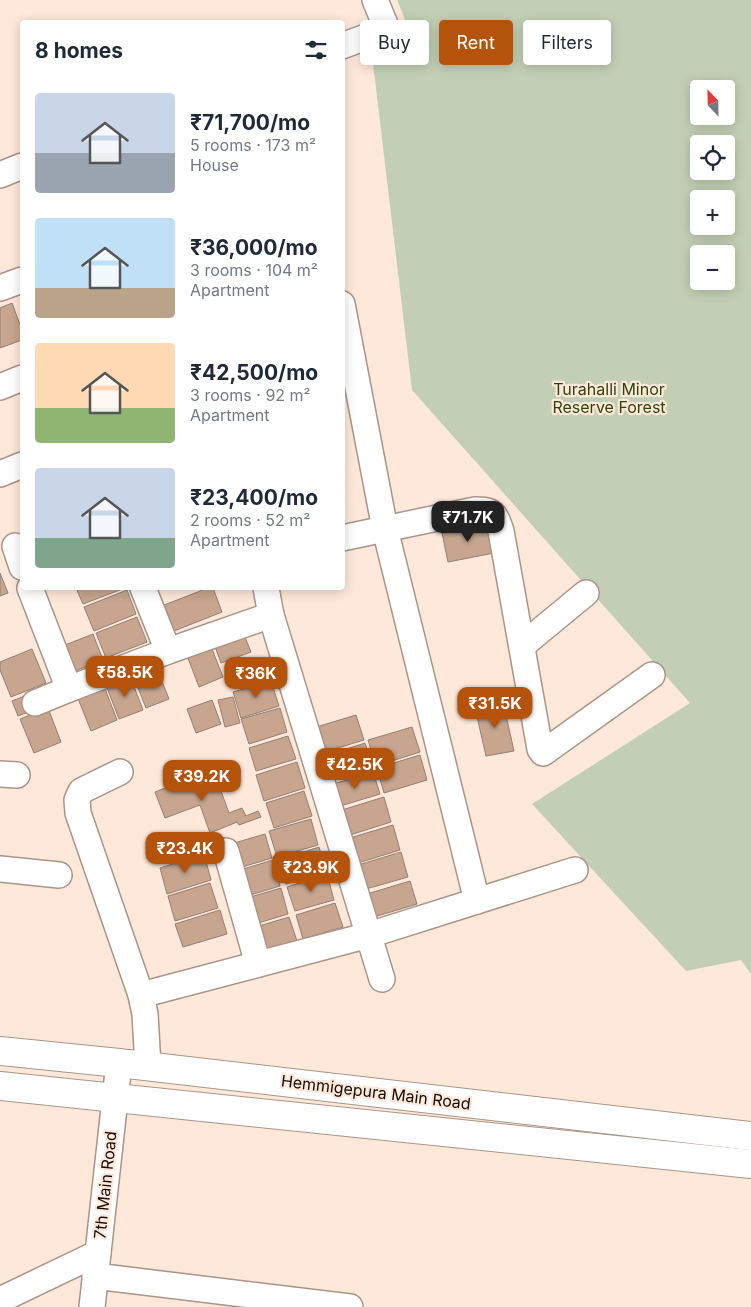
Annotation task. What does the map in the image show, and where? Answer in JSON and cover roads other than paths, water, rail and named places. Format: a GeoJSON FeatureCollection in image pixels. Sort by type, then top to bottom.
{"type":"FeatureCollection","features":[{"type":"Feature","properties":{"kind":"main road","name":"Hemmigepura Main Road"},"geometry":{"type":"LineString","coordinates":[[0,1051],[148,1066],[751,1136]]}},
{"type":"Feature","properties":{"kind":"main road","name":"Hemmigepura Main Road"},"geometry":{"type":"LineString","coordinates":[[0,1086],[751,1164]]}},
{"type":"Feature","properties":{"kind":"street"},"geometry":{"type":"LineString","coordinates":[[345,45],[387,29],[375,0]]}},
{"type":"Feature","properties":{"kind":"street"},"geometry":{"type":"LineString","coordinates":[[0,175],[20,167]]}},
{"type":"Feature","properties":{"kind":"street"},"geometry":{"type":"LineString","coordinates":[[0,288],[20,281]]}},
{"type":"Feature","properties":{"kind":"street"},"geometry":{"type":"LineString","coordinates":[[345,320],[385,529],[477,901]]}},
{"type":"Feature","properties":{"kind":"street"},"geometry":{"type":"LineString","coordinates":[[0,387],[20,379]]}},
{"type":"Feature","properties":{"kind":"street"},"geometry":{"type":"LineString","coordinates":[[0,474],[20,466]]}},
{"type":"Feature","properties":{"kind":"street"},"geometry":{"type":"LineString","coordinates":[[345,537],[475,510],[488,510],[497,517],[523,645],[540,749],[543,753],[652,676]]}},
{"type":"Feature","properties":{"kind":"street"},"geometry":{"type":"LineString","coordinates":[[31,590],[69,689]]}},
{"type":"Feature","properties":{"kind":"street"},"geometry":{"type":"LineString","coordinates":[[144,590],[168,651]]}},
{"type":"Feature","properties":{"kind":"street"},"geometry":{"type":"LineString","coordinates":[[266,590],[270,615],[382,979]]}},
{"type":"Feature","properties":{"kind":"street"},"geometry":{"type":"LineString","coordinates":[[523,645],[586,593]]}},
{"type":"Feature","properties":{"kind":"street"},"geometry":{"type":"LineString","coordinates":[[35,703],[168,651],[270,615]]}},
{"type":"Feature","properties":{"kind":"street"},"geometry":{"type":"LineString","coordinates":[[120,772],[90,785],[81,791],[77,800],[82,829],[141,995],[145,1014],[148,1066]]}},
{"type":"Feature","properties":{"kind":"street"},"geometry":{"type":"LineString","coordinates":[[226,851],[258,964]]}},
{"type":"Feature","properties":{"kind":"street"},"geometry":{"type":"LineString","coordinates":[[0,869],[59,875]]}},
{"type":"Feature","properties":{"kind":"street"},"geometry":{"type":"LineString","coordinates":[[141,995],[369,935],[575,870]]}},
{"type":"Feature","properties":{"kind":"street","name":"7th Main Road"},"geometry":{"type":"LineString","coordinates":[[92,1307],[119,1063]]}},
{"type":"Feature","properties":{"kind":"street"},"geometry":{"type":"LineString","coordinates":[[0,1300],[97,1265],[350,1307]]}},
{"type":"Feature","properties":{"kind":"park label","name":"Turahalli Minor Reserve Forest"},"geometry":{"type":"Point","coordinates":[609,398]}}]}
